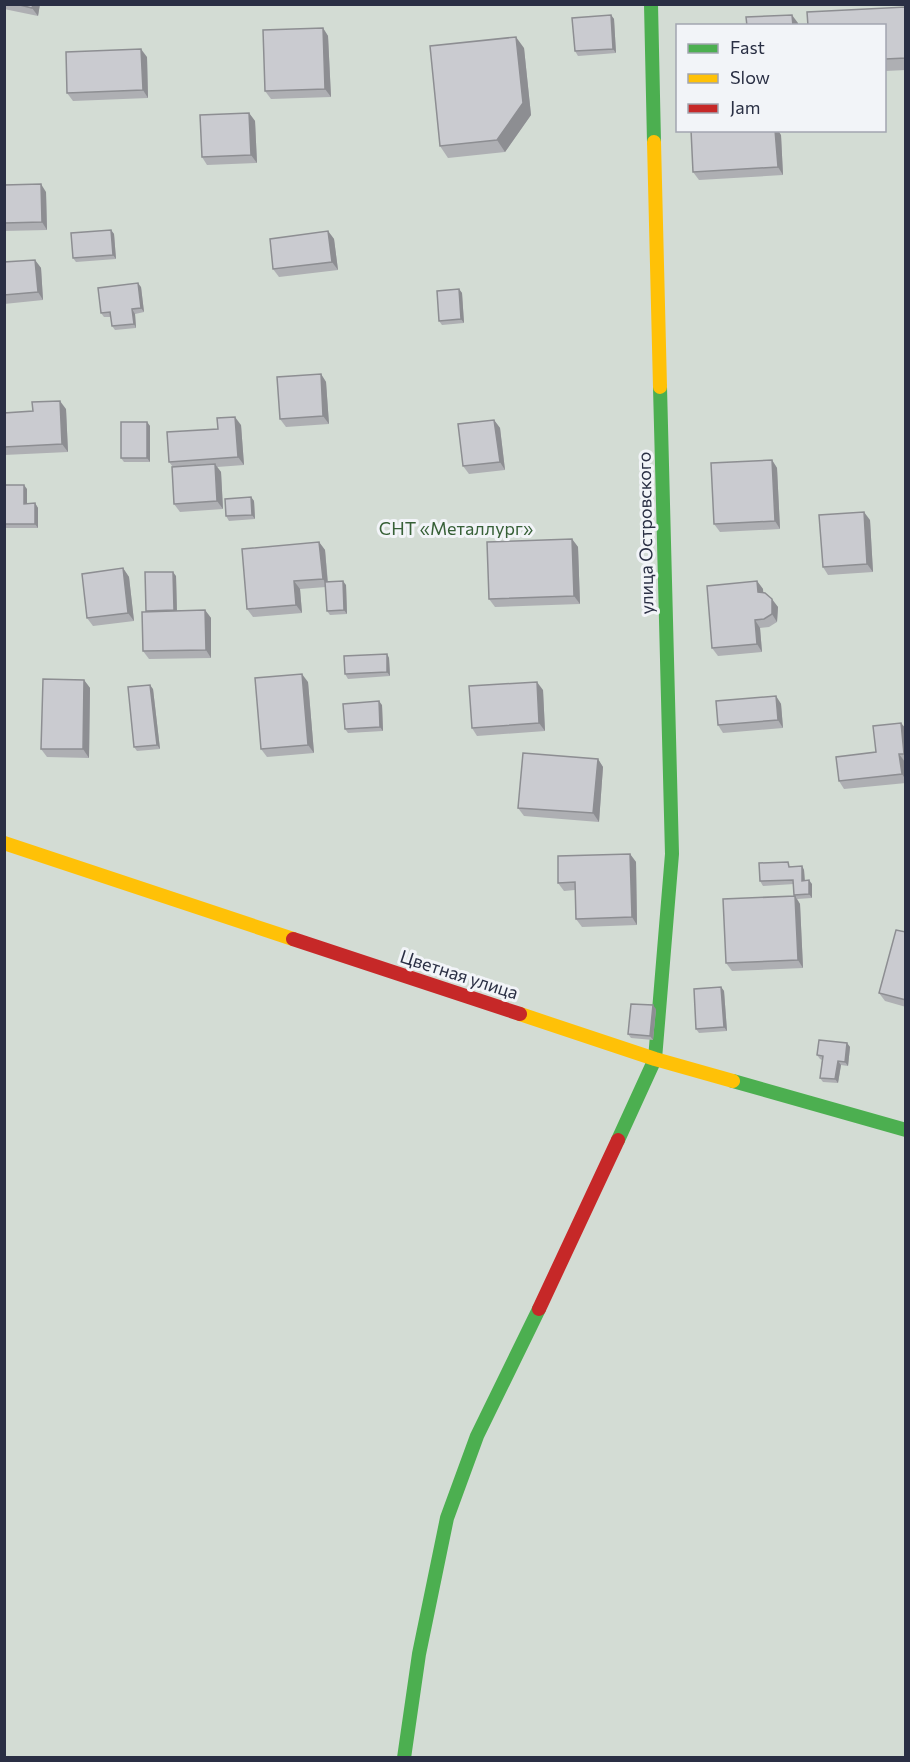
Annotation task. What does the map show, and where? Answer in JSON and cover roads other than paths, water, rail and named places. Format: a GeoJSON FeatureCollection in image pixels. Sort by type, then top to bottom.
{"type":"FeatureCollection","features":[{"type":"Feature","properties":{"kind":"street","name":"улица Островского"},"geometry":{"type":"LineString","coordinates":[[404,1758],[418,1654],[447,1518],[477,1436],[561,1265],[655,1059],[672,854],[651,4]]}},
{"type":"Feature","properties":{"kind":"street","name":"Цветная улица"},"geometry":{"type":"LineString","coordinates":[[4,843],[655,1059],[906,1130]]}},
{"type":"Feature","properties":{"kind":"park label","name":"СНТ «Металлург»"},"geometry":{"type":"Point","coordinates":[456,529]}}]}
